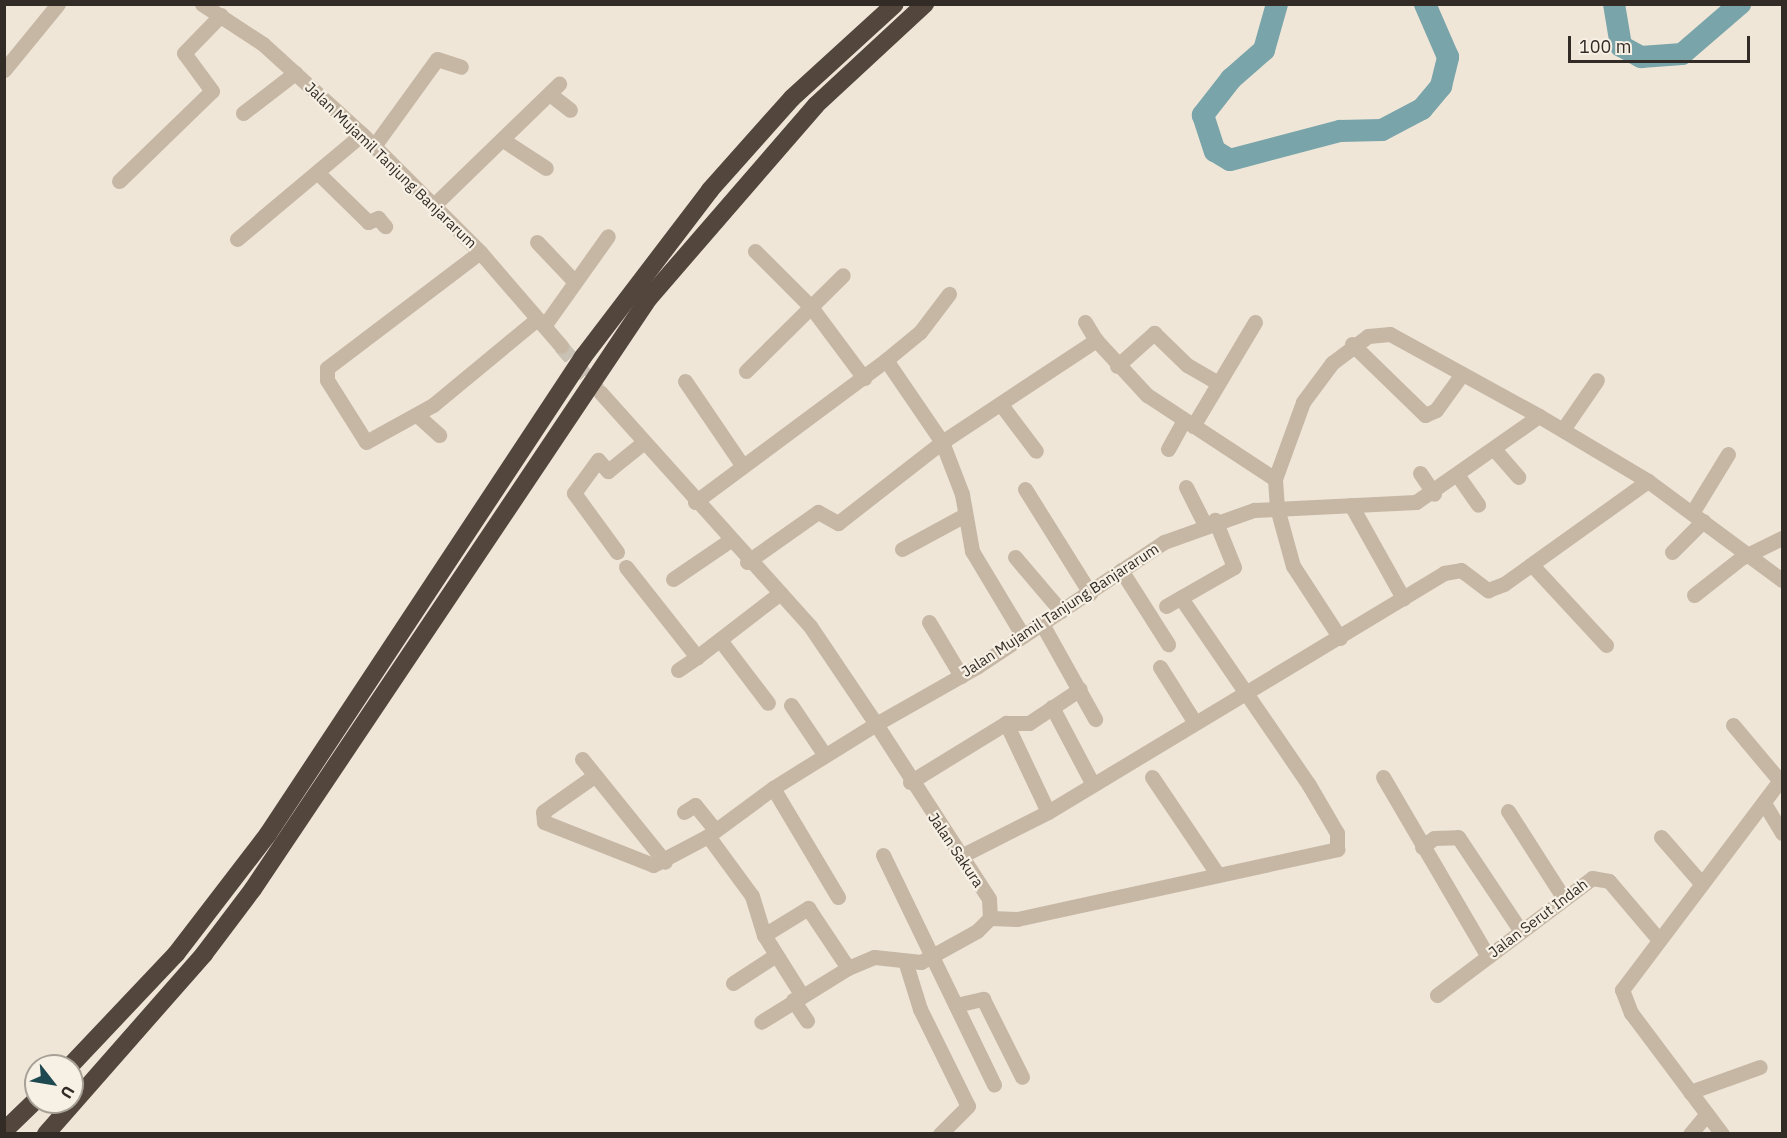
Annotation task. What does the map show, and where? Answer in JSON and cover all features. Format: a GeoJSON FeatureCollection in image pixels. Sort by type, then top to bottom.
{"type":"FeatureCollection","features":[{"type":"Feature","properties":{"kind":"highway"},"geometry":{"type":"LineString","coordinates":[[81,1054],[176,954],[267,834],[583,357],[710,190],[792,98],[895,4]]}},
{"type":"Feature","properties":{"kind":"highway"},"geometry":{"type":"LineString","coordinates":[[46,1134],[204,954],[253,889],[649,298],[816,105],[925,4]]}},
{"type":"Feature","properties":{"kind":"highway"},"geometry":{"type":"LineString","coordinates":[[4,1131],[24,1112]]}},
{"type":"Feature","properties":{"kind":"street","name":"Jalan Mujamil Tanjung Banjararum"},"geometry":{"type":"LineString","coordinates":[[202,4],[221,15],[295,73],[362,134],[435,204],[480,252],[561,346]]}},
{"type":"Feature","properties":{"kind":"street"},"geometry":{"type":"LineString","coordinates":[[4,69],[58,5]]}},
{"type":"Feature","properties":{"kind":"street"},"geometry":{"type":"LineString","coordinates":[[119,181],[212,91],[184,52],[221,15]]}},
{"type":"Feature","properties":{"kind":"street"},"geometry":{"type":"LineString","coordinates":[[374,146],[437,59],[461,67]]}},
{"type":"Feature","properties":{"kind":"street"},"geometry":{"type":"LineString","coordinates":[[243,113],[295,73]]}},
{"type":"Feature","properties":{"kind":"street"},"geometry":{"type":"LineString","coordinates":[[435,204],[555,89],[570,110]]}},
{"type":"Feature","properties":{"kind":"street"},"geometry":{"type":"LineString","coordinates":[[237,239],[362,134]]}},
{"type":"Feature","properties":{"kind":"street"},"geometry":{"type":"LineString","coordinates":[[503,140],[546,168]]}},
{"type":"Feature","properties":{"kind":"street"},"geometry":{"type":"LineString","coordinates":[[318,173],[368,222],[378,218],[385,226]]}},
{"type":"Feature","properties":{"kind":"street"},"geometry":{"type":"LineString","coordinates":[[480,252],[326,370],[327,380],[368,444],[417,415],[541,322],[575,282],[608,236]]}},
{"type":"Feature","properties":{"kind":"street"},"geometry":{"type":"LineString","coordinates":[[537,242],[575,282]]}},
{"type":"Feature","properties":{"kind":"street"},"geometry":{"type":"LineString","coordinates":[[755,251],[812,307],[864,378]]}},
{"type":"Feature","properties":{"kind":"street"},"geometry":{"type":"LineString","coordinates":[[746,371],[843,275]]}},
{"type":"Feature","properties":{"kind":"street"},"geometry":{"type":"LineString","coordinates":[[695,502],[886,360],[920,332],[949,294]]}},
{"type":"Feature","properties":{"kind":"street"},"geometry":{"type":"LineString","coordinates":[[1085,322],[1117,366],[1188,423],[1275,479]]}},
{"type":"Feature","properties":{"kind":"street"},"geometry":{"type":"LineString","coordinates":[[1168,449],[1218,383],[1256,322]]}},
{"type":"Feature","properties":{"kind":"street"},"geometry":{"type":"LineString","coordinates":[[1117,366],[1154,333],[1187,365],[1218,383]]}},
{"type":"Feature","properties":{"kind":"street"},"geometry":{"type":"LineString","coordinates":[[1340,638],[1303,587],[1277,508],[1275,479],[1303,402],[1352,344],[1374,334],[1389,334],[1564,428],[1648,481],[1750,554],[1782,580]]}},
{"type":"Feature","properties":{"kind":"street"},"geometry":{"type":"LineString","coordinates":[[747,562],[818,512],[838,523],[942,441],[1002,406],[1096,340]]}},
{"type":"Feature","properties":{"kind":"street"},"geometry":{"type":"LineString","coordinates":[[1352,344],[1425,415],[1436,410],[1462,374]]}},
{"type":"Feature","properties":{"kind":"street"},"geometry":{"type":"LineString","coordinates":[[886,360],[942,441],[962,494],[963,516],[977,561],[1023,636]]}},
{"type":"Feature","properties":{"kind":"street"},"geometry":{"type":"LineString","coordinates":[[1564,428],[1597,380]]}},
{"type":"Feature","properties":{"kind":"street"},"geometry":{"type":"LineString","coordinates":[[685,381],[742,465]]}},
{"type":"Feature","properties":{"kind":"street"},"geometry":{"type":"LineString","coordinates":[[600,392],[747,562],[810,626],[876,724]]}},
{"type":"Feature","properties":{"kind":"street"},"geometry":{"type":"LineString","coordinates":[[1002,406],[1036,450]]}},
{"type":"Feature","properties":{"kind":"street"},"geometry":{"type":"LineString","coordinates":[[417,415],[439,435]]}},
{"type":"Feature","properties":{"kind":"street","name":"Jalan Mujamil Tanjung Banjararum"},"geometry":{"type":"LineString","coordinates":[[665,862],[712,833],[824,754],[961,676],[1090,593],[1121,570],[1210,522],[1277,508],[1411,503],[1434,494],[1539,416]]}},
{"type":"Feature","properties":{"kind":"street"},"geometry":{"type":"LineString","coordinates":[[617,552],[574,494],[598,460],[608,471],[644,442]]}},
{"type":"Feature","properties":{"kind":"street"},"geometry":{"type":"LineString","coordinates":[[1494,449],[1518,477]]}},
{"type":"Feature","properties":{"kind":"street"},"geometry":{"type":"LineString","coordinates":[[1672,552],[1698,517],[1728,454]]}},
{"type":"Feature","properties":{"kind":"street"},"geometry":{"type":"LineString","coordinates":[[1420,473],[1434,494]]}},
{"type":"Feature","properties":{"kind":"street"},"geometry":{"type":"LineString","coordinates":[[1458,476],[1478,505]]}},
{"type":"Feature","properties":{"kind":"street"},"geometry":{"type":"LineString","coordinates":[[962,856],[1048,812],[1092,783],[1340,638],[1451,570],[1463,572],[1491,590],[1532,565],[1648,481]]}},
{"type":"Feature","properties":{"kind":"street"},"geometry":{"type":"LineString","coordinates":[[1166,606],[1234,567],[1210,522],[1186,487]]}},
{"type":"Feature","properties":{"kind":"street"},"geometry":{"type":"LineString","coordinates":[[1025,489],[1090,593]]}},
{"type":"Feature","properties":{"kind":"street"},"geometry":{"type":"LineString","coordinates":[[1351,505],[1403,598]]}},
{"type":"Feature","properties":{"kind":"street"},"geometry":{"type":"LineString","coordinates":[[902,549],[963,516]]}},
{"type":"Feature","properties":{"kind":"street"},"geometry":{"type":"LineString","coordinates":[[1694,595],[1750,554],[1782,538]]}},
{"type":"Feature","properties":{"kind":"street"},"geometry":{"type":"LineString","coordinates":[[673,579],[729,541]]}},
{"type":"Feature","properties":{"kind":"street"},"geometry":{"type":"LineString","coordinates":[[1015,557],[1061,611]]}},
{"type":"Feature","properties":{"kind":"street"},"geometry":{"type":"LineString","coordinates":[[1532,565],[1606,645]]}},
{"type":"Feature","properties":{"kind":"street"},"geometry":{"type":"LineString","coordinates":[[626,567],[697,657]]}},
{"type":"Feature","properties":{"kind":"street"},"geometry":{"type":"LineString","coordinates":[[1121,570],[1168,644]]}},
{"type":"Feature","properties":{"kind":"street"},"geometry":{"type":"LineString","coordinates":[[678,670],[780,594]]}},
{"type":"Feature","properties":{"kind":"street"},"geometry":{"type":"LineString","coordinates":[[761,1022],[797,997],[848,968],[880,957],[906,964],[932,957],[990,918],[1017,920],[1337,849],[1331,823],[1246,691],[1181,598]]}},
{"type":"Feature","properties":{"kind":"street"},"geometry":{"type":"LineString","coordinates":[[929,622],[961,676]]}},
{"type":"Feature","properties":{"kind":"street"},"geometry":{"type":"LineString","coordinates":[[1042,624],[1095,719]]}},
{"type":"Feature","properties":{"kind":"street"},"geometry":{"type":"LineString","coordinates":[[720,640],[768,703]]}},
{"type":"Feature","properties":{"kind":"street"},"geometry":{"type":"LineString","coordinates":[[1160,667],[1194,722]]}},
{"type":"Feature","properties":{"kind":"street"},"geometry":{"type":"LineString","coordinates":[[910,782],[1006,723],[1027,724],[1080,689]]}},
{"type":"Feature","properties":{"kind":"street"},"geometry":{"type":"LineString","coordinates":[[791,705],[824,754]]}},
{"type":"Feature","properties":{"kind":"street"},"geometry":{"type":"LineString","coordinates":[[1052,707],[1092,783]]}},
{"type":"Feature","properties":{"kind":"street"},"geometry":{"type":"LineString","coordinates":[[1006,723],[1048,812]]}},
{"type":"Feature","properties":{"kind":"street","name":"Jalan Sakura"},"geometry":{"type":"LineString","coordinates":[[876,724],[910,782],[989,899],[990,918]]}},
{"type":"Feature","properties":{"kind":"street"},"geometry":{"type":"LineString","coordinates":[[1722,1134],[1622,995],[1626,981],[1781,779],[1732,725]]}},
{"type":"Feature","properties":{"kind":"street"},"geometry":{"type":"LineString","coordinates":[[582,759],[665,862]]}},
{"type":"Feature","properties":{"kind":"street"},"geometry":{"type":"LineString","coordinates":[[594,776],[543,812],[544,822],[644,864],[665,862]]}},
{"type":"Feature","properties":{"kind":"street"},"geometry":{"type":"LineString","coordinates":[[1152,777],[1218,875]]}},
{"type":"Feature","properties":{"kind":"street"},"geometry":{"type":"LineString","coordinates":[[1383,777],[1488,957]]}},
{"type":"Feature","properties":{"kind":"street"},"geometry":{"type":"LineString","coordinates":[[773,788],[838,897]]}},
{"type":"Feature","properties":{"kind":"street"},"geometry":{"type":"LineString","coordinates":[[1764,803],[1782,833]]}},
{"type":"Feature","properties":{"kind":"street"},"geometry":{"type":"LineString","coordinates":[[684,812],[695,805],[752,896],[764,935],[807,1021]]}},
{"type":"Feature","properties":{"kind":"street"},"geometry":{"type":"LineString","coordinates":[[1508,811],[1563,897]]}},
{"type":"Feature","properties":{"kind":"street"},"geometry":{"type":"LineString","coordinates":[[1422,847],[1434,838],[1458,837],[1520,930]]}},
{"type":"Feature","properties":{"kind":"street"},"geometry":{"type":"LineString","coordinates":[[1661,837],[1701,884]]}},
{"type":"Feature","properties":{"kind":"street"},"geometry":{"type":"LineString","coordinates":[[883,855],[994,1085]]}},
{"type":"Feature","properties":{"kind":"street","name":"Jalan Serut Indah"},"geometry":{"type":"LineString","coordinates":[[1437,995],[1563,897],[1592,878],[1604,878],[1659,940]]}},
{"type":"Feature","properties":{"kind":"street"},"geometry":{"type":"LineString","coordinates":[[764,935],[807,908],[848,968]]}},
{"type":"Feature","properties":{"kind":"street"},"geometry":{"type":"LineString","coordinates":[[733,984],[776,955]]}},
{"type":"Feature","properties":{"kind":"street"},"geometry":{"type":"LineString","coordinates":[[906,964],[920,1009],[968,1106],[940,1134]]}},
{"type":"Feature","properties":{"kind":"street"},"geometry":{"type":"LineString","coordinates":[[956,1005],[983,999],[1022,1077]]}},
{"type":"Feature","properties":{"kind":"street"},"geometry":{"type":"LineString","coordinates":[[1690,1092],[1760,1067]]}},
{"type":"Feature","properties":{"kind":"street"},"geometry":{"type":"LineString","coordinates":[[1690,1134],[1707,1114]]}},
{"type":"Feature","properties":{"kind":"waterway"},"geometry":{"type":"LineString","coordinates":[[1277,4],[1264,50],[1231,79],[1203,115],[1215,151],[1230,160],[1340,131],[1382,130],[1422,109],[1441,86],[1448,57],[1425,4]]}},
{"type":"Feature","properties":{"kind":"waterway"},"geometry":{"type":"LineString","coordinates":[[1614,4],[1621,46],[1641,57],[1682,54],[1740,4]]}},
{"type":"Feature","properties":{"kind":"tunnel"},"geometry":{"type":"LineString","coordinates":[[561,346],[598,389]]}}]}
